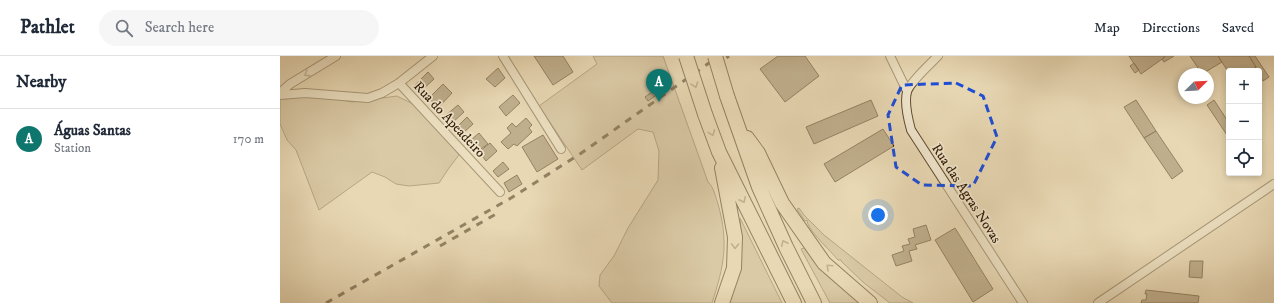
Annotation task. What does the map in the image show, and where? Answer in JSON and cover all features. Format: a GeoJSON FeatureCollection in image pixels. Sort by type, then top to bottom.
{"type":"FeatureCollection","features":[{"type":"Feature","properties":{"kind":"highway"},"geometry":{"type":"LineString","coordinates":[[686,56],[719,152],[794,303]]}},
{"type":"Feature","properties":{"kind":"highway"},"geometry":{"type":"LineString","coordinates":[[715,56],[727,96],[759,187],[786,247],[814,303]]}},
{"type":"Feature","properties":{"kind":"highway"},"geometry":{"type":"LineString","coordinates":[[738,125],[758,154],[782,203],[824,263],[870,303]]}},
{"type":"Feature","properties":{"kind":"highway"},"geometry":{"type":"LineString","coordinates":[[719,152],[735,237],[734,268],[722,303]]}},
{"type":"Feature","properties":{"kind":"street"},"geometry":{"type":"LineString","coordinates":[[280,94],[290,84],[336,56]]}},
{"type":"Feature","properties":{"kind":"street"},"geometry":{"type":"LineString","coordinates":[[398,83],[433,56]]}},
{"type":"Feature","properties":{"kind":"street"},"geometry":{"type":"LineString","coordinates":[[502,56],[562,149]]}},
{"type":"Feature","properties":{"kind":"street","name":"Rua das Agras Novas"},"geometry":{"type":"LineString","coordinates":[[890,56],[907,91],[907,114],[911,130],[1023,303]]}},
{"type":"Feature","properties":{"kind":"street"},"geometry":{"type":"LineString","coordinates":[[907,91],[919,75],[938,56]]}},
{"type":"Feature","properties":{"kind":"street","name":"Rua do Apeadeiro"},"geometry":{"type":"LineString","coordinates":[[280,94],[305,93],[368,98],[382,93],[398,83],[500,192]]}},
{"type":"Feature","properties":{"kind":"street"},"geometry":{"type":"LineString","coordinates":[[1098,303],[1274,184]]}},
{"type":"Feature","properties":{"kind":"highlighted area"},"geometry":{"type":"Polygon","coordinates":[[[956,83],[983,96],[997,137],[973,186],[922,185],[896,167],[888,115],[902,85],[956,83]]]}},
{"type":"Feature","properties":{"kind":"shaded area"},"geometry":{"type":"Polygon","coordinates":[[[593,56],[663,56],[708,182],[714,192],[721,218],[724,254],[720,277],[712,303],[612,303],[599,286],[600,275],[614,256],[628,228],[658,180],[659,151],[653,132],[638,129],[582,170],[539,106],[597,64],[593,56]]]}},
{"type":"Feature","properties":{"kind":"shaded area"},"geometry":{"type":"Polygon","coordinates":[[[280,88],[352,102],[397,96],[415,105],[442,128],[459,155],[439,183],[409,186],[396,184],[385,177],[372,172],[319,210],[296,150],[287,140],[280,124],[280,88]]]}},
{"type":"Feature","properties":{"kind":"shaded area"},"geometry":{"type":"Polygon","coordinates":[[[799,208],[824,235],[902,297],[913,303],[890,303],[864,283],[841,260],[838,260],[820,240],[811,229],[807,220],[805,221],[797,209],[799,208]]]}},
{"type":"Feature","properties":{"kind":"shaded area"},"geometry":{"type":"Polygon","coordinates":[[[740,218],[782,303],[727,303],[741,249],[740,218]]]}},
{"type":"Feature","properties":{"kind":"shaded area"},"geometry":{"type":"Polygon","coordinates":[[[804,248],[826,273],[860,303],[830,303],[801,249],[804,248]]]}},
{"type":"Feature","properties":{"kind":"building"},"geometry":{"type":"Polygon","coordinates":[[[534,56],[563,56],[573,72],[553,85],[534,56]]]}},
{"type":"Feature","properties":{"kind":"building"},"geometry":{"type":"Polygon","coordinates":[[[778,56],[805,56],[819,76],[785,102],[760,69],[778,56]]]}},
{"type":"Feature","properties":{"kind":"building"},"geometry":{"type":"Polygon","coordinates":[[[1129,56],[1164,56],[1165,57],[1141,74],[1129,56]]]}},
{"type":"Feature","properties":{"kind":"building"},"geometry":{"type":"Polygon","coordinates":[[[1164,56],[1174,56],[1164,62],[1162,59],[1165,57],[1164,56]]]}},
{"type":"Feature","properties":{"kind":"building"},"geometry":{"type":"Polygon","coordinates":[[[1190,56],[1218,56],[1222,62],[1212,68],[1198,68],[1190,56]]]}},
{"type":"Feature","properties":{"kind":"building"},"geometry":{"type":"Polygon","coordinates":[[[1218,56],[1249,56],[1256,67],[1254,68],[1226,68],[1218,56]]]}},
{"type":"Feature","properties":{"kind":"building"},"geometry":{"type":"Polygon","coordinates":[[[1249,56],[1255,56],[1269,77],[1263,81],[1262,68],[1254,68],[1256,67],[1249,56]]]}},
{"type":"Feature","properties":{"kind":"building"},"geometry":{"type":"Polygon","coordinates":[[[1134,63],[1139,70],[1135,73],[1130,66],[1134,63]]]}},
{"type":"Feature","properties":{"kind":"building"},"geometry":{"type":"Polygon","coordinates":[[[498,68],[505,78],[495,87],[486,79],[498,68]]]}},
{"type":"Feature","properties":{"kind":"building"},"geometry":{"type":"Polygon","coordinates":[[[428,72],[434,79],[420,92],[414,86],[428,72]]]}},
{"type":"Feature","properties":{"kind":"building"},"geometry":{"type":"Polygon","coordinates":[[[443,84],[452,93],[438,108],[429,98],[443,84]]]}},
{"type":"Feature","properties":{"kind":"building"},"geometry":{"type":"Polygon","coordinates":[[[659,87],[662,91],[648,101],[645,97],[659,87]]]}},
{"type":"Feature","properties":{"kind":"building"},"geometry":{"type":"Polygon","coordinates":[[[513,95],[520,103],[506,116],[499,107],[513,95]]]}},
{"type":"Feature","properties":{"kind":"building"},"geometry":{"type":"Polygon","coordinates":[[[871,100],[878,116],[814,144],[806,127],[871,100]]]}},
{"type":"Feature","properties":{"kind":"building"},"geometry":{"type":"Polygon","coordinates":[[[1136,100],[1156,131],[1144,138],[1124,107],[1136,100]]]}},
{"type":"Feature","properties":{"kind":"building"},"geometry":{"type":"Polygon","coordinates":[[[1214,100],[1226,118],[1226,134],[1207,105],[1214,104],[1214,100]]]}},
{"type":"Feature","properties":{"kind":"building"},"geometry":{"type":"Polygon","coordinates":[[[458,105],[464,112],[452,123],[445,116],[458,105]]]}},
{"type":"Feature","properties":{"kind":"building"},"geometry":{"type":"Polygon","coordinates":[[[467,117],[473,124],[462,134],[456,128],[467,117]]]}},
{"type":"Feature","properties":{"kind":"building"},"geometry":{"type":"Polygon","coordinates":[[[526,118],[532,125],[529,128],[532,132],[517,146],[514,144],[508,149],[501,142],[511,133],[507,128],[512,123],[516,127],[526,118]]]}},
{"type":"Feature","properties":{"kind":"building"},"geometry":{"type":"Polygon","coordinates":[[[883,129],[894,146],[835,182],[824,164],[883,129]]]}},
{"type":"Feature","properties":{"kind":"building"},"geometry":{"type":"Polygon","coordinates":[[[1156,131],[1183,171],[1172,179],[1144,138],[1156,131]]]}},
{"type":"Feature","properties":{"kind":"building"},"geometry":{"type":"Polygon","coordinates":[[[479,133],[488,144],[479,150],[471,140],[479,133]]]}},
{"type":"Feature","properties":{"kind":"building"},"geometry":{"type":"Polygon","coordinates":[[[543,135],[558,159],[537,172],[522,147],[543,135]]]}},
{"type":"Feature","properties":{"kind":"building"},"geometry":{"type":"Polygon","coordinates":[[[490,143],[497,151],[486,161],[479,152],[490,143]]]}},
{"type":"Feature","properties":{"kind":"building"},"geometry":{"type":"Polygon","coordinates":[[[503,162],[509,169],[498,177],[493,171],[503,162]]]}},
{"type":"Feature","properties":{"kind":"building"},"geometry":{"type":"Polygon","coordinates":[[[517,175],[522,184],[509,192],[504,183],[517,175]]]}},
{"type":"Feature","properties":{"kind":"building"},"geometry":{"type":"Polygon","coordinates":[[[926,225],[931,240],[915,245],[917,249],[909,251],[912,261],[896,266],[892,255],[904,251],[902,246],[910,244],[908,239],[915,237],[913,229],[926,225]]]}},
{"type":"Feature","properties":{"kind":"building"},"geometry":{"type":"Polygon","coordinates":[[[955,228],[993,289],[973,302],[935,240],[955,228]]]}},
{"type":"Feature","properties":{"kind":"building"},"geometry":{"type":"Polygon","coordinates":[[[1190,261],[1203,261],[1202,278],[1189,277],[1190,261]]]}},
{"type":"Feature","properties":{"kind":"building"},"geometry":{"type":"Polygon","coordinates":[[[1146,290],[1199,296],[1198,303],[1141,303],[1142,300],[1146,300],[1146,290]]]}},
{"type":"Feature","properties":{"kind":"railway"},"geometry":{"type":"LineString","coordinates":[[326,303],[511,198],[580,154],[719,56]]}},
{"type":"Feature","properties":{"kind":"railway"},"geometry":{"type":"LineString","coordinates":[[715,66],[729,56]]}},
{"type":"Feature","properties":{"kind":"railway"},"geometry":{"type":"LineString","coordinates":[[440,246],[496,214]]}},
{"type":"Feature","properties":{"kind":"place","name":"Águas Santas"},"geometry":{"type":"Point","coordinates":[659,102]}}]}
